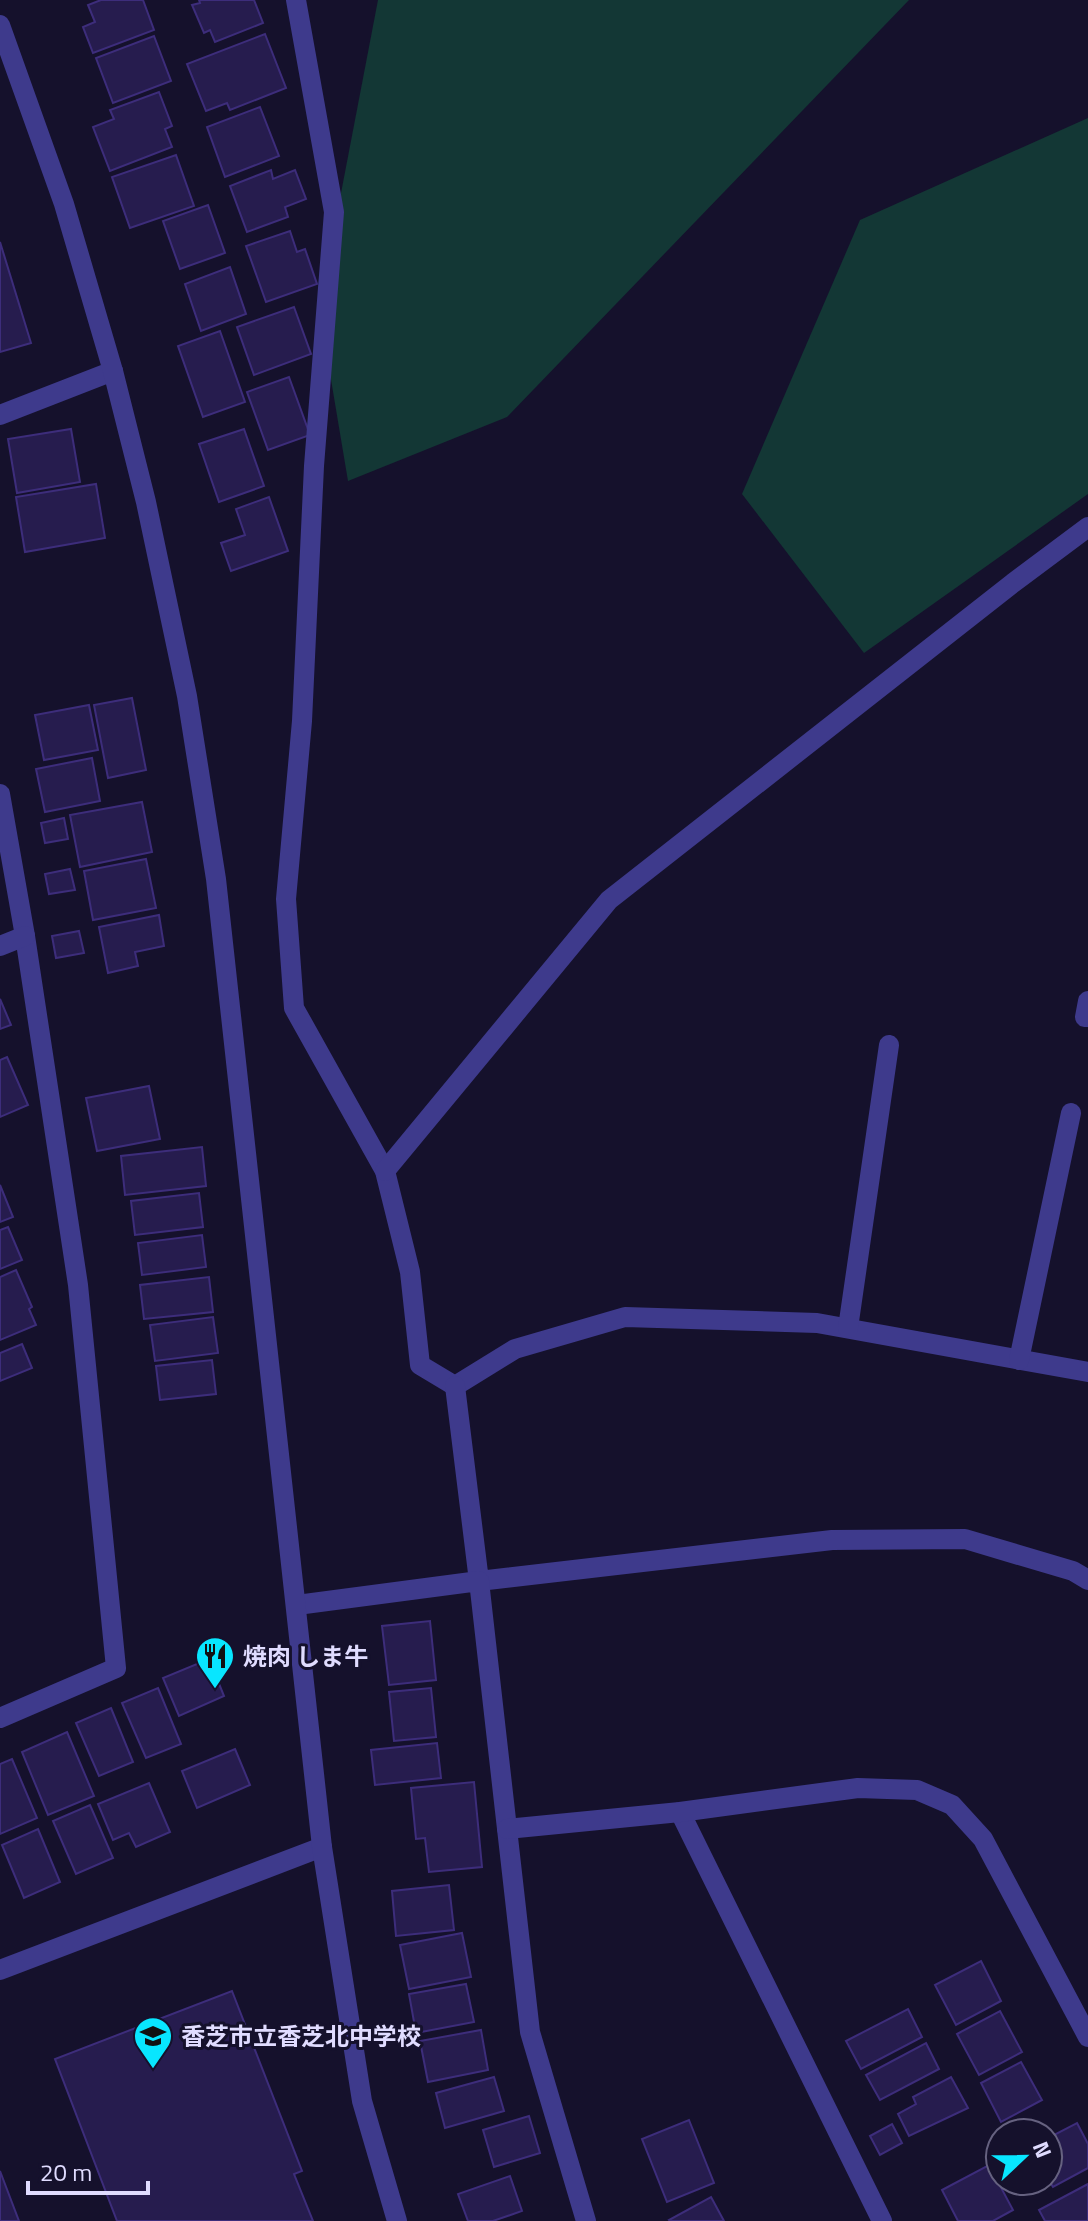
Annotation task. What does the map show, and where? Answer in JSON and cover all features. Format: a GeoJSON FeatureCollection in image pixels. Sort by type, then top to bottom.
{"type":"FeatureCollection","features":[{"type":"Feature","properties":{"kind":"street"},"geometry":{"type":"LineString","coordinates":[[296,0],[334,212],[314,466],[302,721],[286,899],[294,1008],[385,1171],[410,1272],[420,1365],[455,1386]]}},
{"type":"Feature","properties":{"kind":"street"},"geometry":{"type":"LineString","coordinates":[[0,25],[64,204],[113,371],[146,502],[187,696],[216,879],[322,1847],[362,2101],[397,2221]]}},
{"type":"Feature","properties":{"kind":"street"},"geometry":{"type":"LineString","coordinates":[[0,415],[113,371]]}},
{"type":"Feature","properties":{"kind":"street"},"geometry":{"type":"LineString","coordinates":[[385,1171],[609,900],[1088,527]]}},
{"type":"Feature","properties":{"kind":"street"},"geometry":{"type":"LineString","coordinates":[[0,794],[25,936],[78,1285],[116,1668],[0,1718]]}},
{"type":"Feature","properties":{"kind":"street"},"geometry":{"type":"LineString","coordinates":[[0,946],[25,936]]}},
{"type":"Feature","properties":{"kind":"street"},"geometry":{"type":"LineString","coordinates":[[1088,1001],[1085,1017],[1088,1017]]}},
{"type":"Feature","properties":{"kind":"street"},"geometry":{"type":"LineString","coordinates":[[848,1328],[889,1045]]}},
{"type":"Feature","properties":{"kind":"street"},"geometry":{"type":"LineString","coordinates":[[1019,1360],[1071,1113]]}},
{"type":"Feature","properties":{"kind":"street"},"geometry":{"type":"LineString","coordinates":[[455,1386],[515,1349],[625,1317],[817,1323],[1088,1372]]}},
{"type":"Feature","properties":{"kind":"street"},"geometry":{"type":"LineString","coordinates":[[455,1386],[530,2032],[586,2221]]}},
{"type":"Feature","properties":{"kind":"street"},"geometry":{"type":"LineString","coordinates":[[297,1605],[832,1540],[965,1539],[1073,1571],[1088,1580]]}},
{"type":"Feature","properties":{"kind":"street"},"geometry":{"type":"LineString","coordinates":[[507,1829],[680,1812],[858,1788],[917,1790],[952,1805],[989,1849],[1088,2037]]}},
{"type":"Feature","properties":{"kind":"street"},"geometry":{"type":"LineString","coordinates":[[680,1812],[882,2221]]}},
{"type":"Feature","properties":{"kind":"street"},"geometry":{"type":"LineString","coordinates":[[0,1970],[322,1847]]}},
{"type":"Feature","properties":{"kind":"green space"},"geometry":{"type":"Polygon","coordinates":[[[378,0],[909,0],[507,417],[348,481],[319,308],[378,0]]]}},
{"type":"Feature","properties":{"kind":"green space"},"geometry":{"type":"Polygon","coordinates":[[[1088,118],[1088,494],[864,653],[742,494],[860,220],[1088,118]]]}},
{"type":"Feature","properties":{"kind":"building"},"geometry":{"type":"Polygon","coordinates":[[[101,0],[143,0],[154,30],[93,53],[83,27],[95,22],[88,5],[101,0]]]}},
{"type":"Feature","properties":{"kind":"building"},"geometry":{"type":"Polygon","coordinates":[[[199,0],[254,0],[263,23],[215,42],[210,30],[204,33],[192,5],[200,3],[199,0]]]}},
{"type":"Feature","properties":{"kind":"building"},"geometry":{"type":"Polygon","coordinates":[[[265,34],[286,88],[230,110],[227,103],[206,111],[187,64],[265,34]]]}},
{"type":"Feature","properties":{"kind":"building"},"geometry":{"type":"Polygon","coordinates":[[[154,36],[171,81],[113,103],[96,58],[154,36]]]}},
{"type":"Feature","properties":{"kind":"building"},"geometry":{"type":"Polygon","coordinates":[[[159,92],[172,126],[165,129],[172,147],[110,171],[93,127],[114,119],[110,110],[159,92]]]}},
{"type":"Feature","properties":{"kind":"building"},"geometry":{"type":"Polygon","coordinates":[[[260,107],[279,156],[225,177],[207,127],[260,107]]]}},
{"type":"Feature","properties":{"kind":"building"},"geometry":{"type":"Polygon","coordinates":[[[176,155],[194,206],[130,228],[112,177],[176,155]]]}},
{"type":"Feature","properties":{"kind":"building"},"geometry":{"type":"Polygon","coordinates":[[[271,170],[273,179],[295,170],[306,199],[285,207],[288,217],[247,232],[230,186],[271,170]]]}},
{"type":"Feature","properties":{"kind":"building"},"geometry":{"type":"Polygon","coordinates":[[[208,205],[225,253],[180,269],[163,221],[208,205]]]}},
{"type":"Feature","properties":{"kind":"building"},"geometry":{"type":"Polygon","coordinates":[[[290,231],[297,252],[305,249],[317,284],[266,302],[246,246],[290,231]]]}},
{"type":"Feature","properties":{"kind":"building"},"geometry":{"type":"Polygon","coordinates":[[[0,242],[31,343],[0,352],[0,242]]]}},
{"type":"Feature","properties":{"kind":"building"},"geometry":{"type":"Polygon","coordinates":[[[230,267],[246,314],[201,331],[185,284],[230,267]]]}},
{"type":"Feature","properties":{"kind":"building"},"geometry":{"type":"Polygon","coordinates":[[[294,307],[311,354],[254,375],[237,327],[294,307]]]}},
{"type":"Feature","properties":{"kind":"building"},"geometry":{"type":"Polygon","coordinates":[[[220,331],[245,402],[203,417],[178,346],[220,331]]]}},
{"type":"Feature","properties":{"kind":"building"},"geometry":{"type":"Polygon","coordinates":[[[289,377],[310,435],[268,450],[247,392],[289,377]]]}},
{"type":"Feature","properties":{"kind":"building"},"geometry":{"type":"Polygon","coordinates":[[[71,429],[80,482],[17,493],[8,439],[71,429]]]}},
{"type":"Feature","properties":{"kind":"building"},"geometry":{"type":"Polygon","coordinates":[[[244,429],[264,486],[219,502],[199,444],[244,429]]]}},
{"type":"Feature","properties":{"kind":"building"},"geometry":{"type":"Polygon","coordinates":[[[96,484],[105,538],[25,552],[16,497],[96,484]]]}},
{"type":"Feature","properties":{"kind":"building"},"geometry":{"type":"Polygon","coordinates":[[[269,497],[288,551],[231,571],[221,543],[245,535],[236,509],[269,497]]]}},
{"type":"Feature","properties":{"kind":"building"},"geometry":{"type":"Polygon","coordinates":[[[132,698],[146,770],[108,778],[94,705],[132,698]]]}},
{"type":"Feature","properties":{"kind":"building"},"geometry":{"type":"Polygon","coordinates":[[[89,705],[98,750],[44,760],[35,715],[89,705]]]}},
{"type":"Feature","properties":{"kind":"building"},"geometry":{"type":"Polygon","coordinates":[[[92,758],[100,801],[45,812],[36,769],[92,758]]]}},
{"type":"Feature","properties":{"kind":"building"},"geometry":{"type":"Polygon","coordinates":[[[142,802],[152,852],[80,867],[70,815],[142,802]]]}},
{"type":"Feature","properties":{"kind":"building"},"geometry":{"type":"Polygon","coordinates":[[[64,818],[68,839],[45,843],[41,823],[64,818]]]}},
{"type":"Feature","properties":{"kind":"building"},"geometry":{"type":"Polygon","coordinates":[[[146,859],[156,908],[93,920],[84,871],[146,859]]]}},
{"type":"Feature","properties":{"kind":"building"},"geometry":{"type":"Polygon","coordinates":[[[70,869],[75,890],[49,894],[45,874],[70,869]]]}},
{"type":"Feature","properties":{"kind":"building"},"geometry":{"type":"Polygon","coordinates":[[[159,915],[164,946],[135,952],[138,966],[108,973],[99,927],[159,915]]]}},
{"type":"Feature","properties":{"kind":"building"},"geometry":{"type":"Polygon","coordinates":[[[79,931],[84,953],[56,958],[52,936],[79,931]]]}},
{"type":"Feature","properties":{"kind":"building"},"geometry":{"type":"Polygon","coordinates":[[[0,999],[11,1025],[0,1029],[0,999]]]}},
{"type":"Feature","properties":{"kind":"building"},"geometry":{"type":"Polygon","coordinates":[[[7,1057],[28,1105],[0,1117],[0,1060],[7,1057]]]}},
{"type":"Feature","properties":{"kind":"building"},"geometry":{"type":"Polygon","coordinates":[[[149,1086],[160,1139],[97,1151],[86,1098],[149,1086]]]}},
{"type":"Feature","properties":{"kind":"building"},"geometry":{"type":"Polygon","coordinates":[[[202,1147],[206,1186],[125,1195],[121,1156],[202,1147]]]}},
{"type":"Feature","properties":{"kind":"building"},"geometry":{"type":"Polygon","coordinates":[[[0,1185],[13,1217],[0,1222],[0,1185]]]}},
{"type":"Feature","properties":{"kind":"building"},"geometry":{"type":"Polygon","coordinates":[[[199,1193],[203,1227],[135,1235],[131,1201],[199,1193]]]}},
{"type":"Feature","properties":{"kind":"building"},"geometry":{"type":"Polygon","coordinates":[[[8,1227],[22,1260],[0,1269],[0,1230],[8,1227]]]}},
{"type":"Feature","properties":{"kind":"building"},"geometry":{"type":"Polygon","coordinates":[[[202,1235],[206,1267],[142,1275],[138,1243],[202,1235]]]}},
{"type":"Feature","properties":{"kind":"building"},"geometry":{"type":"Polygon","coordinates":[[[16,1270],[36,1325],[0,1340],[0,1277],[16,1270]]]}},
{"type":"Feature","properties":{"kind":"building"},"geometry":{"type":"Polygon","coordinates":[[[209,1277],[213,1312],[144,1319],[140,1285],[209,1277]]]}},
{"type":"Feature","properties":{"kind":"building"},"geometry":{"type":"Polygon","coordinates":[[[213,1317],[218,1353],[155,1361],[150,1325],[213,1317]]]}},
{"type":"Feature","properties":{"kind":"building"},"geometry":{"type":"Polygon","coordinates":[[[22,1344],[32,1368],[0,1381],[0,1353],[22,1344]]]}},
{"type":"Feature","properties":{"kind":"building"},"geometry":{"type":"Polygon","coordinates":[[[212,1360],[216,1394],[160,1400],[156,1366],[212,1360]]]}},
{"type":"Feature","properties":{"kind":"building"},"geometry":{"type":"Polygon","coordinates":[[[430,1621],[436,1680],[389,1685],[382,1626],[430,1621]]]}},
{"type":"Feature","properties":{"kind":"building"},"geometry":{"type":"Polygon","coordinates":[[[209,1659],[224,1696],[179,1716],[163,1678],[209,1659]]]}},
{"type":"Feature","properties":{"kind":"building"},"geometry":{"type":"Polygon","coordinates":[[[158,1688],[181,1744],[146,1758],[122,1703],[158,1688]]]}},
{"type":"Feature","properties":{"kind":"building"},"geometry":{"type":"Polygon","coordinates":[[[431,1688],[436,1737],[394,1741],[389,1692],[431,1688]]]}},
{"type":"Feature","properties":{"kind":"building"},"geometry":{"type":"Polygon","coordinates":[[[111,1708],[133,1762],[99,1776],[76,1723],[111,1708]]]}},
{"type":"Feature","properties":{"kind":"building"},"geometry":{"type":"Polygon","coordinates":[[[67,1732],[94,1796],[48,1815],[22,1752],[67,1732]]]}},
{"type":"Feature","properties":{"kind":"building"},"geometry":{"type":"Polygon","coordinates":[[[437,1743],[441,1778],[375,1785],[371,1750],[437,1743]]]}},
{"type":"Feature","properties":{"kind":"building"},"geometry":{"type":"Polygon","coordinates":[[[235,1749],[250,1785],[197,1808],[182,1771],[235,1749]]]}},
{"type":"Feature","properties":{"kind":"building"},"geometry":{"type":"Polygon","coordinates":[[[12,1759],[37,1818],[0,1834],[0,1764],[12,1759]]]}},
{"type":"Feature","properties":{"kind":"building"},"geometry":{"type":"Polygon","coordinates":[[[474,1782],[482,1867],[429,1872],[425,1838],[416,1839],[411,1788],[474,1782]]]}},
{"type":"Feature","properties":{"kind":"building"},"geometry":{"type":"Polygon","coordinates":[[[149,1783],[170,1832],[136,1847],[129,1833],[113,1840],[98,1804],[149,1783]]]}},
{"type":"Feature","properties":{"kind":"building"},"geometry":{"type":"Polygon","coordinates":[[[90,1805],[113,1858],[76,1874],[53,1821],[90,1805]]]}},
{"type":"Feature","properties":{"kind":"building"},"geometry":{"type":"Polygon","coordinates":[[[38,1829],[60,1882],[24,1898],[2,1845],[38,1829]]]}},
{"type":"Feature","properties":{"kind":"building"},"geometry":{"type":"Polygon","coordinates":[[[449,1885],[454,1930],[396,1936],[392,1891],[449,1885]]]}},
{"type":"Feature","properties":{"kind":"building"},"geometry":{"type":"Polygon","coordinates":[[[462,1933],[471,1977],[409,1989],[400,1945],[462,1933]]]}},
{"type":"Feature","properties":{"kind":"building"},"geometry":{"type":"Polygon","coordinates":[[[981,1961],[1001,2001],[956,2025],[935,1985],[981,1961]]]}},
{"type":"Feature","properties":{"kind":"building"},"geometry":{"type":"Polygon","coordinates":[[[466,1984],[474,2022],[416,2033],[409,1994],[466,1984]]]}},
{"type":"Feature","properties":{"kind":"building"},"geometry":{"type":"Polygon","coordinates":[[[232,1991],[302,2171],[294,2174],[313,2221],[117,2221],[55,2059],[232,1991]]]}},
{"type":"Feature","properties":{"kind":"building"},"geometry":{"type":"Polygon","coordinates":[[[908,2009],[922,2037],[861,2069],[846,2041],[908,2009]]]}},
{"type":"Feature","properties":{"kind":"building"},"geometry":{"type":"Polygon","coordinates":[[[1000,2011],[1022,2052],[979,2075],[957,2034],[1000,2011]]]}},
{"type":"Feature","properties":{"kind":"building"},"geometry":{"type":"Polygon","coordinates":[[[481,2030],[488,2070],[428,2082],[420,2041],[481,2030]]]}},
{"type":"Feature","properties":{"kind":"building"},"geometry":{"type":"Polygon","coordinates":[[[926,2043],[939,2069],[880,2100],[866,2075],[926,2043]]]}},
{"type":"Feature","properties":{"kind":"building"},"geometry":{"type":"Polygon","coordinates":[[[1021,2062],[1042,2100],[1010,2117],[998,2117],[981,2083],[1021,2062]]]}},
{"type":"Feature","properties":{"kind":"building"},"geometry":{"type":"Polygon","coordinates":[[[494,2077],[504,2111],[445,2128],[436,2093],[494,2077]]]}},
{"type":"Feature","properties":{"kind":"building"},"geometry":{"type":"Polygon","coordinates":[[[951,2077],[968,2108],[909,2136],[898,2114],[916,2104],[913,2097],[951,2077]]]}},
{"type":"Feature","properties":{"kind":"building"},"geometry":{"type":"Polygon","coordinates":[[[529,2116],[540,2153],[494,2167],[483,2130],[529,2116]]]}},
{"type":"Feature","properties":{"kind":"building"},"geometry":{"type":"Polygon","coordinates":[[[689,2120],[714,2183],[667,2202],[642,2139],[689,2120]]]}},
{"type":"Feature","properties":{"kind":"building"},"geometry":{"type":"Polygon","coordinates":[[[1077,2123],[1088,2144],[1088,2168],[1064,2181],[1064,2130],[1077,2123]]]}},
{"type":"Feature","properties":{"kind":"building"},"geometry":{"type":"Polygon","coordinates":[[[892,2124],[902,2143],[880,2155],[870,2136],[892,2124]]]}},
{"type":"Feature","properties":{"kind":"building"},"geometry":{"type":"Polygon","coordinates":[[[984,2168],[984,2197],[1006,2197],[1013,2210],[993,2221],[958,2221],[942,2190],[984,2168]]]}},
{"type":"Feature","properties":{"kind":"building"},"geometry":{"type":"Polygon","coordinates":[[[0,2171],[19,2221],[0,2221],[0,2171]]]}},
{"type":"Feature","properties":{"kind":"building"},"geometry":{"type":"Polygon","coordinates":[[[510,2176],[522,2211],[493,2221],[468,2221],[458,2194],[510,2176]]]}},
{"type":"Feature","properties":{"kind":"building"},"geometry":{"type":"Polygon","coordinates":[[[1088,2184],[1088,2221],[1045,2221],[1039,2210],[1088,2184]]]}},
{"type":"Feature","properties":{"kind":"building"},"geometry":{"type":"Polygon","coordinates":[[[711,2197],[724,2221],[669,2220],[711,2197]]]}},
{"type":"Feature","properties":{"kind":"place","name":"焼肉 しま牛"},"geometry":{"type":"Point","coordinates":[215,1690]}},
{"type":"Feature","properties":{"kind":"place","name":"香芝市立香芝北中学校"},"geometry":{"type":"Point","coordinates":[153,2070]}}]}
